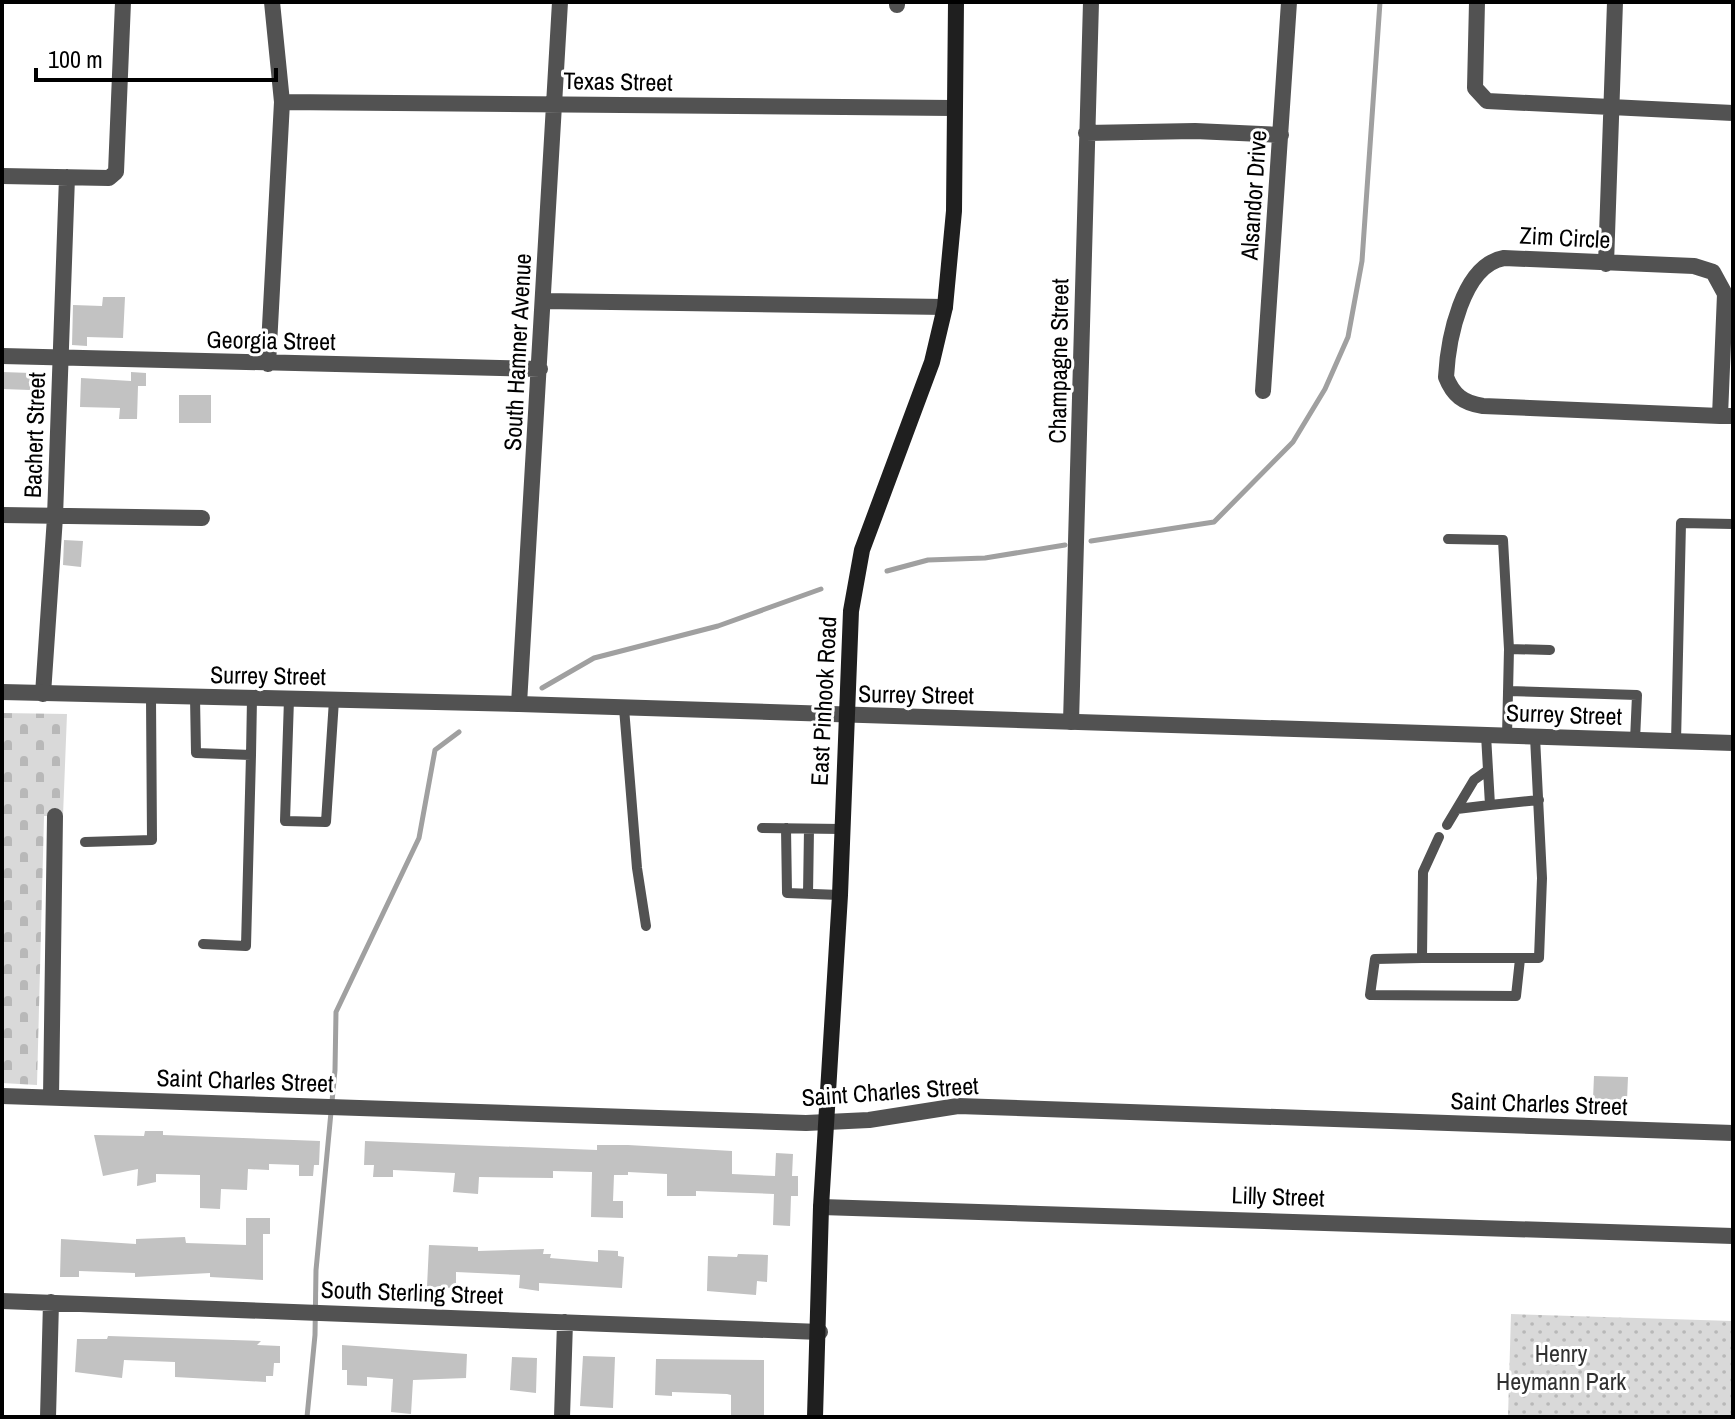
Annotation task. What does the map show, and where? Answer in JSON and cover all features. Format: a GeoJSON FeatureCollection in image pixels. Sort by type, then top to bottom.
{"type":"FeatureCollection","features":[{"type":"Feature","properties":{"kind":"main road","name":"East Pinhook Road"},"geometry":{"type":"LineString","coordinates":[[815,1417],[820,1332],[821,1207],[840,895],[851,611],[860,559],[932,362],[945,307],[954,211],[956,2]]}},
{"type":"Feature","properties":{"kind":"street"},"geometry":{"type":"LineString","coordinates":[[2,176],[109,178],[116,172],[123,2]]}},
{"type":"Feature","properties":{"kind":"street"},"geometry":{"type":"LineString","coordinates":[[268,364],[282,102],[272,2]]}},
{"type":"Feature","properties":{"kind":"street","name":"South Hamner Avenue"},"geometry":{"type":"LineString","coordinates":[[519,704],[560,2]]}},
{"type":"Feature","properties":{"kind":"street","name":"Champagne Street"},"geometry":{"type":"LineString","coordinates":[[1071,722],[1080,499],[1091,2]]}},
{"type":"Feature","properties":{"kind":"street","name":"Alsandor Drive"},"geometry":{"type":"LineString","coordinates":[[1263,391],[1289,2]]}},
{"type":"Feature","properties":{"kind":"street"},"geometry":{"type":"LineString","coordinates":[[1477,2],[1474,80],[1479,96],[1496,104],[1733,113]]}},
{"type":"Feature","properties":{"kind":"street"},"geometry":{"type":"LineString","coordinates":[[1606,264],[1615,2]]}},
{"type":"Feature","properties":{"kind":"street","name":"Texas Street"},"geometry":{"type":"LineString","coordinates":[[282,102],[953,108]]}},
{"type":"Feature","properties":{"kind":"street"},"geometry":{"type":"LineString","coordinates":[[1086,133],[1195,131],[1281,135]]}},
{"type":"Feature","properties":{"kind":"street","name":"Bachert Street"},"geometry":{"type":"LineString","coordinates":[[43,694],[55,517],[67,177]]}},
{"type":"Feature","properties":{"kind":"street","name":"Zim Circle"},"geometry":{"type":"LineString","coordinates":[[1504,258],[1694,266],[1718,276],[1725,294],[1726,416],[1483,406],[1463,401],[1446,377],[1465,290],[1479,268],[1504,258]]}},
{"type":"Feature","properties":{"kind":"street"},"geometry":{"type":"LineString","coordinates":[[544,301],[945,307]]}},
{"type":"Feature","properties":{"kind":"street","name":"Georgia Street"},"geometry":{"type":"LineString","coordinates":[[2,356],[540,369]]}},
{"type":"Feature","properties":{"kind":"street"},"geometry":{"type":"LineString","coordinates":[[2,515],[202,518]]}},
{"type":"Feature","properties":{"kind":"street","name":"Surrey Street"},"geometry":{"type":"LineString","coordinates":[[2,692],[519,704],[1733,743]]}},
{"type":"Feature","properties":{"kind":"street"},"geometry":{"type":"LineString","coordinates":[[51,1097],[55,816]]}},
{"type":"Feature","properties":{"kind":"street","name":"Saint Charles Street"},"geometry":{"type":"LineString","coordinates":[[2,1096],[828,1123],[958,1106],[1733,1133]]}},
{"type":"Feature","properties":{"kind":"street","name":"Lilly Street"},"geometry":{"type":"LineString","coordinates":[[821,1207],[1733,1236]]}},
{"type":"Feature","properties":{"kind":"street","name":"South Sterling Street"},"geometry":{"type":"LineString","coordinates":[[2,1301],[820,1332]]}},
{"type":"Feature","properties":{"kind":"street"},"geometry":{"type":"LineString","coordinates":[[48,1417],[51,1302]]}},
{"type":"Feature","properties":{"kind":"street"},"geometry":{"type":"LineString","coordinates":[[562,1417],[565,1322]]}},
{"type":"Feature","properties":{"kind":"lane"},"geometry":{"type":"LineString","coordinates":[[1676,742],[1681,523],[1733,524]]}},
{"type":"Feature","properties":{"kind":"lane"},"geometry":{"type":"LineString","coordinates":[[1448,539],[1503,540],[1509,649],[1507,736]]}},
{"type":"Feature","properties":{"kind":"lane"},"geometry":{"type":"LineString","coordinates":[[1509,649],[1550,650]]}},
{"type":"Feature","properties":{"kind":"lane"},"geometry":{"type":"LineString","coordinates":[[1508,691],[1637,695],[1635,740]]}},
{"type":"Feature","properties":{"kind":"lane"},"geometry":{"type":"LineString","coordinates":[[85,842],[152,840],[151,697]]}},
{"type":"Feature","properties":{"kind":"lane"},"geometry":{"type":"LineString","coordinates":[[195,697],[196,753],[251,755]]}},
{"type":"Feature","properties":{"kind":"lane"},"geometry":{"type":"LineString","coordinates":[[203,944],[246,946],[252,698]]}},
{"type":"Feature","properties":{"kind":"lane"},"geometry":{"type":"LineString","coordinates":[[289,699],[285,821],[313,822],[326,822],[334,700]]}},
{"type":"Feature","properties":{"kind":"lane"},"geometry":{"type":"LineString","coordinates":[[624,708],[637,868],[646,926]]}},
{"type":"Feature","properties":{"kind":"lane"},"geometry":{"type":"LineString","coordinates":[[1486,735],[1490,805]]}},
{"type":"Feature","properties":{"kind":"lane"},"geometry":{"type":"LineString","coordinates":[[1520,959],[1516,996],[1370,995],[1375,959],[1539,958],[1542,878],[1535,737]]}},
{"type":"Feature","properties":{"kind":"lane"},"geometry":{"type":"LineString","coordinates":[[1447,825],[1474,780],[1488,770]]}},
{"type":"Feature","properties":{"kind":"lane"},"geometry":{"type":"LineString","coordinates":[[1457,809],[1539,800]]}},
{"type":"Feature","properties":{"kind":"lane"},"geometry":{"type":"LineString","coordinates":[[762,828],[842,829]]}},
{"type":"Feature","properties":{"kind":"lane"},"geometry":{"type":"LineString","coordinates":[[786,828],[787,893],[840,895]]}},
{"type":"Feature","properties":{"kind":"lane"},"geometry":{"type":"LineString","coordinates":[[808,894],[809,829]]}},
{"type":"Feature","properties":{"kind":"lane"},"geometry":{"type":"LineString","coordinates":[[1422,958],[1423,872],[1439,837]]}},
{"type":"Feature","properties":{"kind":"green space"},"geometry":{"type":"Polygon","coordinates":[[[2,713],[67,714],[63,816],[44,816],[37,1085],[2,1083],[2,713]]]}},
{"type":"Feature","properties":{"kind":"green space","name":"Henry Heymann Park"},"geometry":{"type":"Polygon","coordinates":[[[1511,1314],[1733,1321],[1733,1417],[1508,1417],[1511,1314]]]}},
{"type":"Feature","properties":{"kind":"building"},"geometry":{"type":"Polygon","coordinates":[[[103,297],[125,297],[123,338],[87,337],[87,346],[72,345],[73,305],[102,306],[103,297]]]}},
{"type":"Feature","properties":{"kind":"building"},"geometry":{"type":"Polygon","coordinates":[[[2,372],[31,373],[30,390],[2,389],[2,372]]]}},
{"type":"Feature","properties":{"kind":"building"},"geometry":{"type":"Polygon","coordinates":[[[131,372],[146,373],[146,386],[138,386],[137,419],[119,419],[120,408],[80,407],[81,378],[131,381],[131,372]]]}},
{"type":"Feature","properties":{"kind":"building"},"geometry":{"type":"Polygon","coordinates":[[[179,395],[211,395],[211,423],[179,423],[179,395]]]}},
{"type":"Feature","properties":{"kind":"building"},"geometry":{"type":"Polygon","coordinates":[[[64,540],[83,541],[81,567],[63,565],[64,540]]]}},
{"type":"Feature","properties":{"kind":"building"},"geometry":{"type":"Polygon","coordinates":[[[1594,1076],[1628,1077],[1627,1100],[1593,1099],[1594,1076]]]}},
{"type":"Feature","properties":{"kind":"building"},"geometry":{"type":"Polygon","coordinates":[[[145,1131],[163,1131],[163,1135],[320,1141],[319,1165],[314,1165],[313,1176],[299,1176],[299,1165],[269,1164],[269,1170],[248,1169],[247,1190],[221,1189],[220,1209],[200,1208],[200,1175],[156,1174],[156,1182],[137,1186],[138,1169],[103,1176],[94,1135],[144,1136],[145,1131]]]}},
{"type":"Feature","properties":{"kind":"building"},"geometry":{"type":"Polygon","coordinates":[[[365,1141],[597,1150],[597,1145],[628,1145],[732,1151],[732,1174],[775,1176],[776,1153],[793,1154],[792,1176],[798,1176],[798,1196],[791,1196],[790,1226],[773,1225],[774,1194],[696,1191],[696,1196],[667,1196],[667,1174],[628,1172],[628,1175],[614,1175],[613,1201],[623,1201],[623,1218],[591,1217],[592,1172],[553,1171],[553,1178],[479,1177],[478,1194],[453,1192],[455,1173],[393,1170],[393,1177],[373,1177],[374,1165],[364,1165],[365,1141]]]}},
{"type":"Feature","properties":{"kind":"building"},"geometry":{"type":"Polygon","coordinates":[[[246,1218],[270,1218],[270,1234],[263,1234],[263,1280],[210,1277],[210,1273],[135,1277],[135,1273],[79,1271],[79,1277],[60,1277],[61,1239],[136,1244],[136,1239],[185,1237],[186,1243],[246,1245],[246,1218]]]}},
{"type":"Feature","properties":{"kind":"building"},"geometry":{"type":"Polygon","coordinates":[[[429,1245],[478,1247],[478,1251],[544,1249],[543,1254],[551,1254],[550,1258],[598,1262],[598,1250],[618,1251],[618,1256],[624,1257],[622,1288],[539,1283],[539,1291],[519,1288],[520,1275],[456,1272],[456,1288],[427,1287],[429,1245]]]}},
{"type":"Feature","properties":{"kind":"building"},"geometry":{"type":"Polygon","coordinates":[[[738,1254],[768,1255],[767,1282],[757,1281],[756,1295],[707,1291],[708,1256],[737,1257],[738,1254]]]}},
{"type":"Feature","properties":{"kind":"building"},"geometry":{"type":"Polygon","coordinates":[[[108,1336],[261,1341],[257,1345],[280,1346],[280,1363],[274,1363],[273,1376],[266,1376],[266,1382],[175,1377],[175,1362],[124,1360],[122,1378],[75,1372],[77,1339],[107,1339],[108,1336]]]}},
{"type":"Feature","properties":{"kind":"building"},"geometry":{"type":"Polygon","coordinates":[[[342,1345],[467,1354],[466,1378],[413,1380],[411,1414],[391,1412],[393,1379],[367,1377],[367,1386],[347,1385],[347,1370],[342,1370],[342,1345]]]}},
{"type":"Feature","properties":{"kind":"building"},"geometry":{"type":"Polygon","coordinates":[[[583,1356],[615,1357],[613,1408],[580,1406],[583,1356]]]}},
{"type":"Feature","properties":{"kind":"building"},"geometry":{"type":"Polygon","coordinates":[[[512,1357],[537,1358],[536,1393],[510,1390],[512,1357]]]}},
{"type":"Feature","properties":{"kind":"building"},"geometry":{"type":"Polygon","coordinates":[[[656,1359],[764,1360],[764,1417],[731,1417],[731,1395],[727,1394],[672,1392],[672,1396],[655,1395],[656,1359]]]}},
{"type":"Feature","properties":{"kind":"waterway"},"geometry":{"type":"LineString","coordinates":[[1091,541],[1214,522],[1293,442],[1325,389],[1348,337],[1362,261],[1380,2]]}},
{"type":"Feature","properties":{"kind":"waterway"},"geometry":{"type":"LineString","coordinates":[[887,571],[928,560],[985,558],[1065,545]]}},
{"type":"Feature","properties":{"kind":"waterway"},"geometry":{"type":"LineString","coordinates":[[542,688],[594,658],[718,626],[821,589]]}},
{"type":"Feature","properties":{"kind":"waterway"},"geometry":{"type":"LineString","coordinates":[[307,1417],[315,1335],[316,1270],[335,1070],[336,1012],[419,838],[435,750],[459,732]]}}]}
